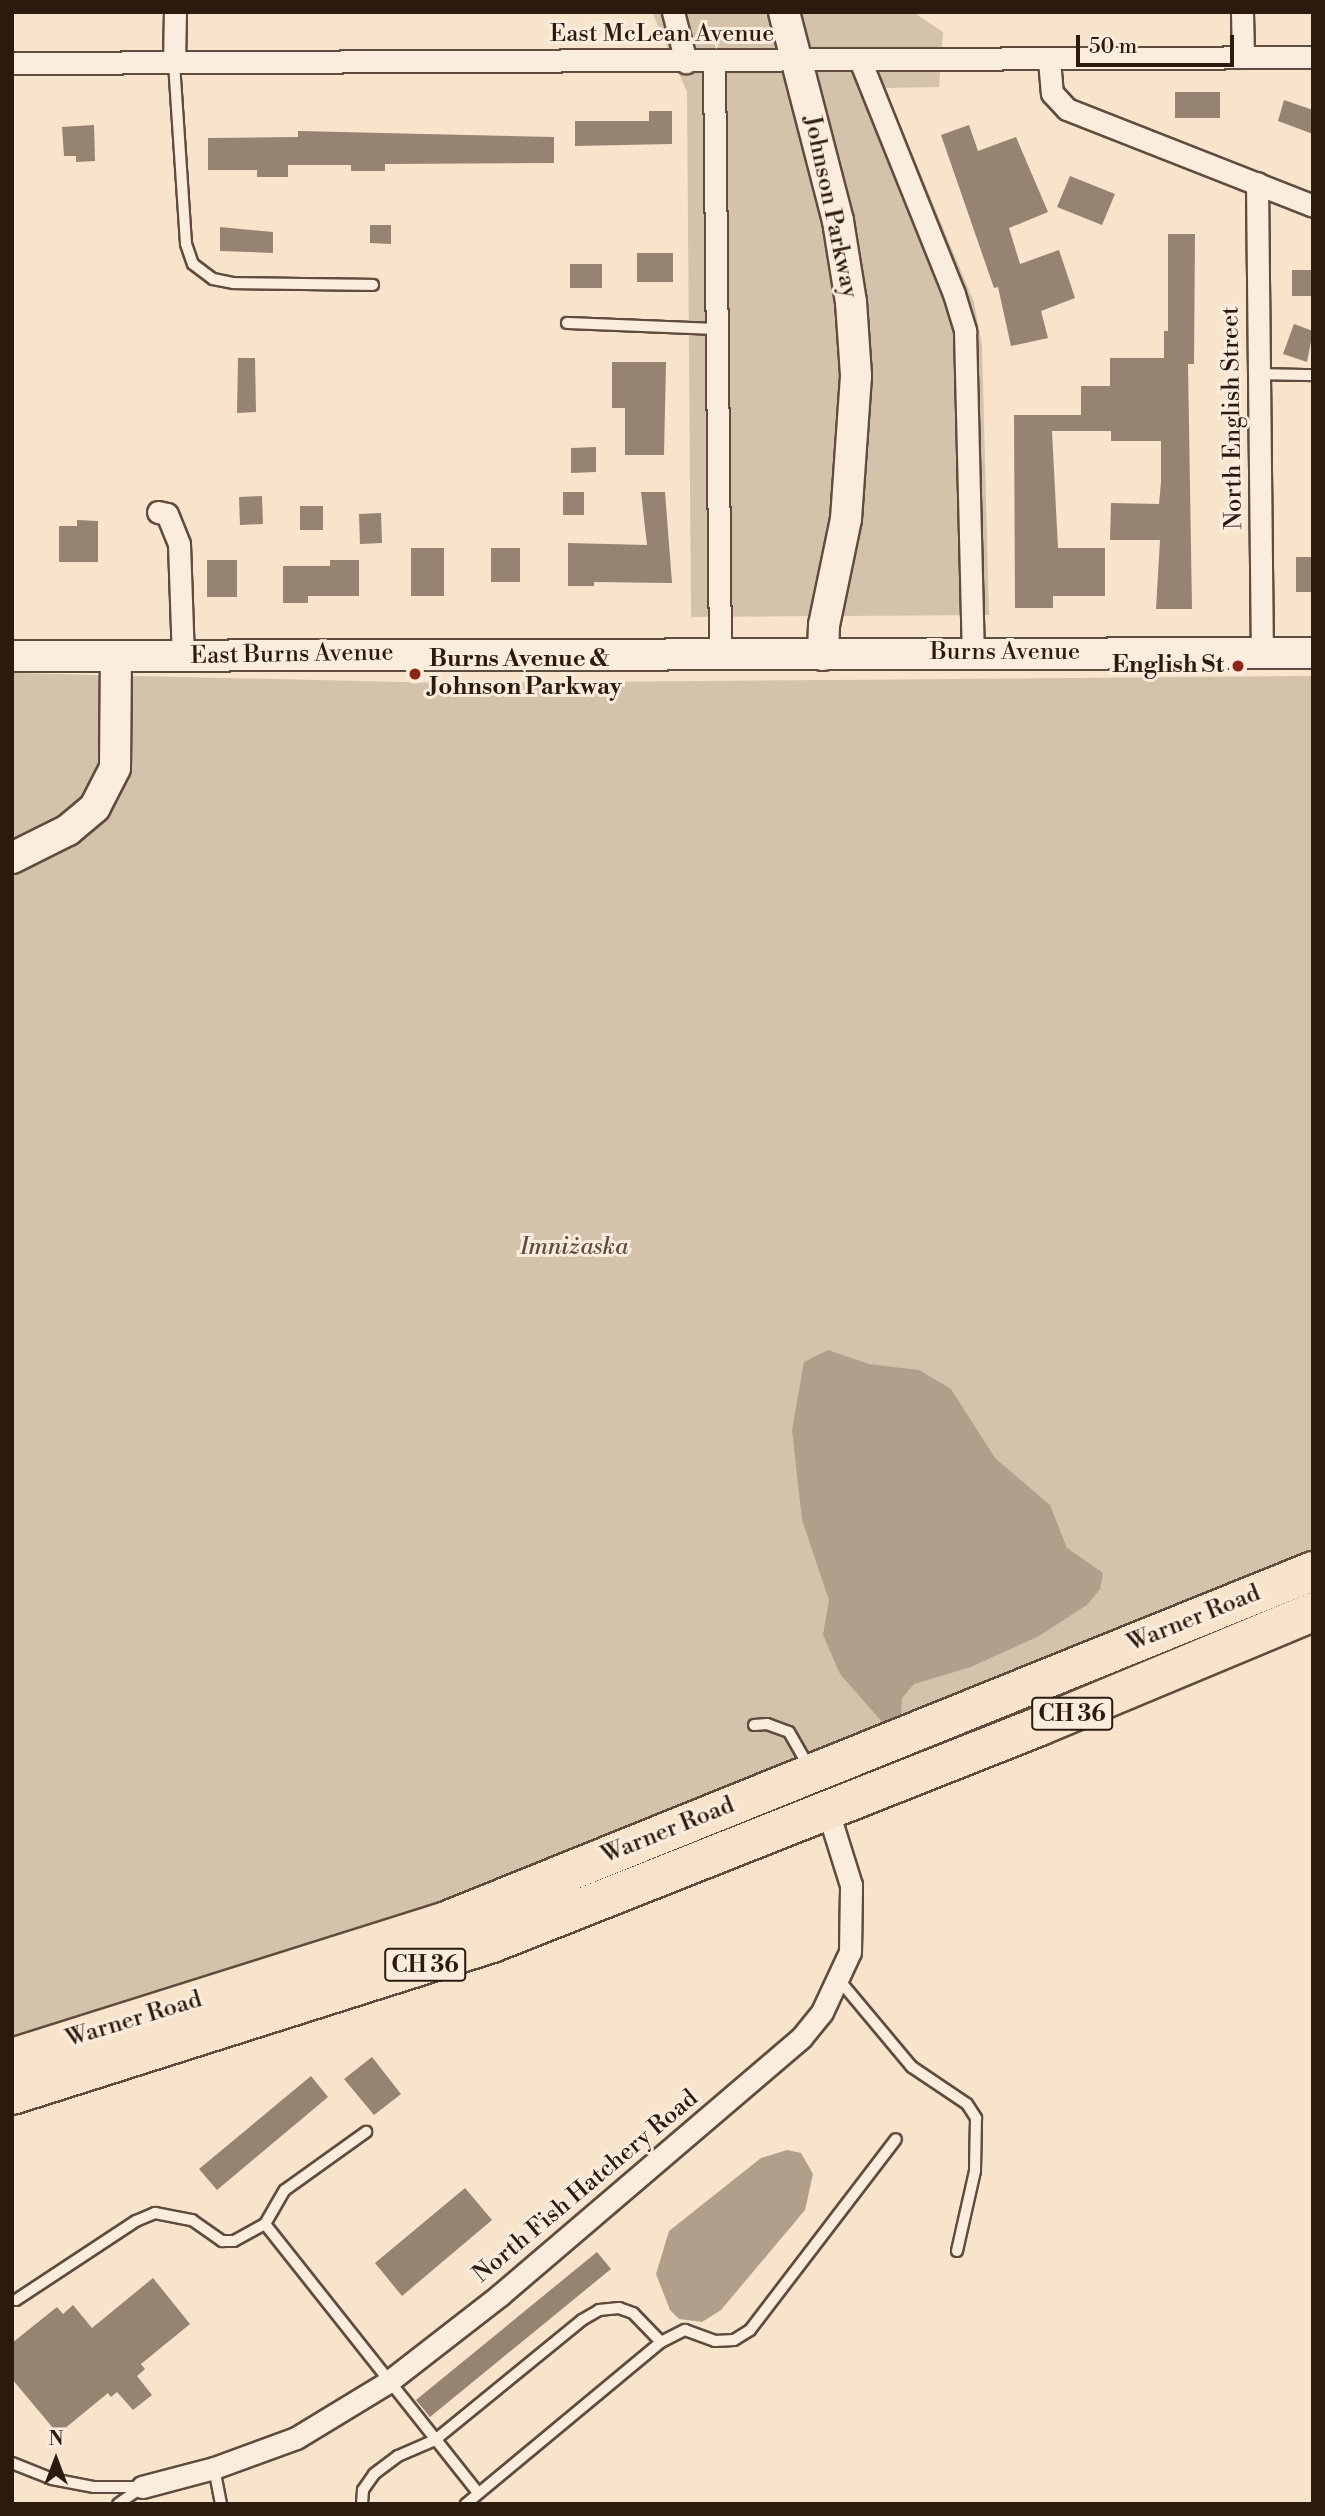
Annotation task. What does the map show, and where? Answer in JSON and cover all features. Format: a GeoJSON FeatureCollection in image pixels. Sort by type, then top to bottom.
{"type":"FeatureCollection","features":[{"type":"Feature","properties":{"kind":"highway","name":"Warner Road"},"geometry":{"type":"LineString","coordinates":[[12,2058],[444,1922],[1313,1571]]}},
{"type":"Feature","properties":{"kind":"highway","name":"Warner Road"},"geometry":{"type":"LineString","coordinates":[[12,2095],[64,2076],[492,1943],[1313,1612]]}},
{"type":"Feature","properties":{"kind":"highway"},"geometry":{"type":"LineString","coordinates":[[12,2105],[64,2076]]}},
{"type":"Feature","properties":{"kind":"street"},"geometry":{"type":"LineString","coordinates":[[174,63],[175,12]]}},
{"type":"Feature","properties":{"kind":"street"},"geometry":{"type":"LineString","coordinates":[[673,12],[686,62]]}},
{"type":"Feature","properties":{"kind":"street","name":"Johnson Parkway"},"geometry":{"type":"LineString","coordinates":[[784,12],[838,221],[851,302],[856,376],[846,519],[824,625],[823,655]]}},
{"type":"Feature","properties":{"kind":"street"},"geometry":{"type":"LineString","coordinates":[[1242,12],[1243,57]]}},
{"type":"Feature","properties":{"kind":"street","name":"East McLean Avenue"},"geometry":{"type":"LineString","coordinates":[[12,63],[713,62],[1313,57]]}},
{"type":"Feature","properties":{"kind":"street"},"geometry":{"type":"LineString","coordinates":[[860,60],[954,294],[965,331],[973,652]]}},
{"type":"Feature","properties":{"kind":"street"},"geometry":{"type":"LineString","coordinates":[[1049,60],[1052,93],[1067,109],[1313,206]]}},
{"type":"Feature","properties":{"kind":"street"},"geometry":{"type":"LineString","coordinates":[[713,62],[720,652]]}},
{"type":"Feature","properties":{"kind":"street","name":"North English Street"},"geometry":{"type":"LineString","coordinates":[[1257,183],[1262,653]]}},
{"type":"Feature","properties":{"kind":"street"},"geometry":{"type":"LineString","coordinates":[[158,512],[167,514],[179,544],[183,657]]}},
{"type":"Feature","properties":{"kind":"street","name":"East Burns Avenue"},"geometry":{"type":"LineString","coordinates":[[12,656],[720,652],[823,655]]}},
{"type":"Feature","properties":{"kind":"street","name":"Burns Avenue"},"geometry":{"type":"LineString","coordinates":[[823,655],[973,652],[1313,653]]}},
{"type":"Feature","properties":{"kind":"street"},"geometry":{"type":"LineString","coordinates":[[12,858],[68,830],[100,797],[115,768],[119,738],[116,657]]}},
{"type":"Feature","properties":{"kind":"street","name":"North Fish Hatchery Road"},"geometry":{"type":"LineString","coordinates":[[142,2487],[215,2468],[296,2438],[388,2382],[500,2295],[771,2065],[822,2012],[840,1982],[850,1952],[851,1885],[828,1809],[812,1773]]}},
{"type":"Feature","properties":{"kind":"lane"},"geometry":{"type":"LineString","coordinates":[[174,63],[186,244],[193,264],[213,279],[233,284],[373,285]]}},
{"type":"Feature","properties":{"kind":"lane"},"geometry":{"type":"LineString","coordinates":[[567,323],[718,329]]}},
{"type":"Feature","properties":{"kind":"lane"},"geometry":{"type":"LineString","coordinates":[[1259,374],[1313,375]]}},
{"type":"Feature","properties":{"kind":"lane"},"geometry":{"type":"LineString","coordinates":[[754,1725],[767,1724],[789,1732],[812,1773]]}},
{"type":"Feature","properties":{"kind":"lane"},"geometry":{"type":"LineString","coordinates":[[840,1982],[912,2067],[967,2104],[976,2118],[975,2171],[957,2250]]}},
{"type":"Feature","properties":{"kind":"lane"},"geometry":{"type":"LineString","coordinates":[[16,2300],[136,2221],[155,2213],[192,2220],[222,2241],[234,2241],[265,2224],[285,2190],[366,2132]]}},
{"type":"Feature","properties":{"kind":"lane"},"geometry":{"type":"LineString","coordinates":[[466,2504],[476,2490],[535,2448],[661,2342],[685,2330],[715,2341],[734,2340],[750,2330],[896,2139]]}},
{"type":"Feature","properties":{"kind":"lane"},"geometry":{"type":"LineString","coordinates":[[265,2224],[476,2490]]}},
{"type":"Feature","properties":{"kind":"lane"},"geometry":{"type":"LineString","coordinates":[[362,2504],[363,2490],[374,2474],[398,2456],[435,2440],[599,2310],[619,2308],[633,2313],[661,2342]]}},
{"type":"Feature","properties":{"kind":"lane"},"geometry":{"type":"LineString","coordinates":[[12,2463],[51,2479],[94,2487],[142,2487]]}},
{"type":"Feature","properties":{"kind":"lane"},"geometry":{"type":"LineString","coordinates":[[215,2468],[221,2504]]}},
{"type":"Feature","properties":{"kind":"lane"},"geometry":{"type":"LineString","coordinates":[[118,2504],[142,2487]]}},
{"type":"Feature","properties":{"kind":"green space"},"geometry":{"type":"Polygon","coordinates":[[[652,12],[913,12],[943,32],[939,87],[885,88],[974,302],[982,345],[989,615],[691,617],[687,92],[652,12]]]}},
{"type":"Feature","properties":{"kind":"green space","name":"Imniżaska"},"geometry":{"type":"Polygon","coordinates":[[[12,673],[444,683],[1313,676],[1313,1560],[440,1911],[12,2045],[12,673]]]}},
{"type":"Feature","properties":{"kind":"shaded area"},"geometry":{"type":"Polygon","coordinates":[[[828,1350],[869,1364],[919,1370],[951,1389],[995,1458],[1050,1505],[1067,1548],[1103,1573],[1100,1589],[1087,1605],[1039,1636],[971,1667],[914,1684],[902,1698],[901,1717],[884,1724],[840,1674],[823,1635],[829,1600],[802,1520],[792,1430],[804,1362],[828,1350]]]}},
{"type":"Feature","properties":{"kind":"shaded area"},"geometry":{"type":"Polygon","coordinates":[[[787,2150],[801,2153],[813,2174],[805,2210],[721,2310],[702,2322],[679,2319],[670,2310],[656,2274],[669,2231],[761,2158],[787,2150]]]}},
{"type":"Feature","properties":{"kind":"building"},"geometry":{"type":"Polygon","coordinates":[[[1175,92],[1220,92],[1220,118],[1175,118],[1175,92]]]}},
{"type":"Feature","properties":{"kind":"building"},"geometry":{"type":"Polygon","coordinates":[[[1284,100],[1313,110],[1313,134],[1278,121],[1284,100]]]}},
{"type":"Feature","properties":{"kind":"building"},"geometry":{"type":"Polygon","coordinates":[[[649,111],[672,111],[672,144],[575,146],[575,121],[649,121],[649,111]]]}},
{"type":"Feature","properties":{"kind":"building"},"geometry":{"type":"Polygon","coordinates":[[[94,125],[95,161],[76,162],[76,156],[64,156],[62,127],[94,125]]]}},
{"type":"Feature","properties":{"kind":"building"},"geometry":{"type":"Polygon","coordinates":[[[969,125],[978,151],[1016,137],[1048,212],[1009,228],[1020,264],[1059,250],[1075,298],[1041,311],[1048,338],[1011,346],[998,287],[994,288],[941,135],[969,125]]]}},
{"type":"Feature","properties":{"kind":"building"},"geometry":{"type":"Polygon","coordinates":[[[298,131],[554,137],[554,163],[385,164],[385,171],[351,171],[351,165],[288,165],[288,177],[257,177],[257,170],[208,170],[208,138],[298,137],[298,131]]]}},
{"type":"Feature","properties":{"kind":"building"},"geometry":{"type":"Polygon","coordinates":[[[1070,176],[1115,194],[1102,225],[1057,207],[1070,176]]]}},
{"type":"Feature","properties":{"kind":"building"},"geometry":{"type":"Polygon","coordinates":[[[370,225],[391,225],[391,244],[370,243],[370,225]]]}},
{"type":"Feature","properties":{"kind":"building"},"geometry":{"type":"Polygon","coordinates":[[[220,227],[273,232],[273,253],[220,251],[220,227]]]}},
{"type":"Feature","properties":{"kind":"building"},"geometry":{"type":"Polygon","coordinates":[[[1168,234],[1195,234],[1194,364],[1188,364],[1192,609],[1156,609],[1160,540],[1110,540],[1111,503],[1159,504],[1161,482],[1161,441],[1111,441],[1111,431],[1052,431],[1058,548],[1105,548],[1105,596],[1053,596],[1053,608],[1015,608],[1014,415],[1081,415],[1081,386],[1110,386],[1110,358],[1164,358],[1164,331],[1168,331],[1168,234]]]}},
{"type":"Feature","properties":{"kind":"building"},"geometry":{"type":"Polygon","coordinates":[[[637,253],[673,253],[673,282],[637,282],[637,253]]]}},
{"type":"Feature","properties":{"kind":"building"},"geometry":{"type":"Polygon","coordinates":[[[570,264],[602,264],[602,288],[570,288],[570,264]]]}},
{"type":"Feature","properties":{"kind":"building"},"geometry":{"type":"Polygon","coordinates":[[[1292,270],[1313,270],[1313,296],[1292,296],[1292,270]]]}},
{"type":"Feature","properties":{"kind":"building"},"geometry":{"type":"Polygon","coordinates":[[[1294,324],[1313,331],[1307,362],[1283,354],[1294,324]]]}},
{"type":"Feature","properties":{"kind":"building"},"geometry":{"type":"Polygon","coordinates":[[[238,358],[255,358],[256,412],[237,413],[238,358]]]}},
{"type":"Feature","properties":{"kind":"building"},"geometry":{"type":"Polygon","coordinates":[[[612,362],[666,362],[664,455],[625,455],[625,408],[612,408],[612,362]]]}},
{"type":"Feature","properties":{"kind":"building"},"geometry":{"type":"Polygon","coordinates":[[[596,447],[596,472],[571,473],[571,448],[596,447]]]}},
{"type":"Feature","properties":{"kind":"building"},"geometry":{"type":"Polygon","coordinates":[[[563,492],[584,492],[584,515],[563,515],[563,492]]]}},
{"type":"Feature","properties":{"kind":"building"},"geometry":{"type":"Polygon","coordinates":[[[641,492],[665,492],[672,583],[594,582],[594,586],[568,586],[568,543],[647,545],[641,492]]]}},
{"type":"Feature","properties":{"kind":"building"},"geometry":{"type":"Polygon","coordinates":[[[262,496],[263,524],[240,525],[239,497],[262,496]]]}},
{"type":"Feature","properties":{"kind":"building"},"geometry":{"type":"Polygon","coordinates":[[[300,506],[323,506],[323,530],[300,530],[300,506]]]}},
{"type":"Feature","properties":{"kind":"building"},"geometry":{"type":"Polygon","coordinates":[[[381,513],[382,543],[360,544],[359,514],[381,513]]]}},
{"type":"Feature","properties":{"kind":"building"},"geometry":{"type":"Polygon","coordinates":[[[77,520],[98,521],[98,562],[59,562],[59,526],[77,526],[77,520]]]}},
{"type":"Feature","properties":{"kind":"building"},"geometry":{"type":"Polygon","coordinates":[[[411,548],[444,548],[444,596],[411,596],[411,548]]]}},
{"type":"Feature","properties":{"kind":"building"},"geometry":{"type":"Polygon","coordinates":[[[491,548],[520,548],[520,582],[491,582],[491,548]]]}},
{"type":"Feature","properties":{"kind":"building"},"geometry":{"type":"Polygon","coordinates":[[[1296,557],[1313,557],[1313,592],[1296,592],[1296,557]]]}},
{"type":"Feature","properties":{"kind":"building"},"geometry":{"type":"Polygon","coordinates":[[[207,560],[237,560],[237,597],[207,597],[207,560]]]}},
{"type":"Feature","properties":{"kind":"building"},"geometry":{"type":"Polygon","coordinates":[[[330,560],[359,560],[359,596],[308,596],[308,603],[283,603],[283,566],[330,566],[330,560]]]}},
{"type":"Feature","properties":{"kind":"building"},"geometry":{"type":"Polygon","coordinates":[[[372,2057],[401,2094],[374,2115],[344,2079],[372,2057]]]}},
{"type":"Feature","properties":{"kind":"building"},"geometry":{"type":"Polygon","coordinates":[[[311,2076],[328,2097],[217,2190],[199,2169],[311,2076]]]}},
{"type":"Feature","properties":{"kind":"building"},"geometry":{"type":"Polygon","coordinates":[[[465,2188],[492,2220],[402,2296],[375,2263],[465,2188]]]}},
{"type":"Feature","properties":{"kind":"building"},"geometry":{"type":"Polygon","coordinates":[[[597,2252],[611,2269],[430,2417],[416,2400],[597,2252]]]}},
{"type":"Feature","properties":{"kind":"building"},"geometry":{"type":"Polygon","coordinates":[[[153,2278],[190,2324],[141,2364],[145,2369],[137,2376],[152,2395],[133,2410],[117,2392],[111,2397],[108,2393],[58,2434],[12,2379],[12,2343],[57,2307],[63,2314],[73,2305],[92,2328],[153,2278]]]}},
{"type":"Feature","properties":{"kind":"place","name":"English St"},"geometry":{"type":"Point","coordinates":[1238,666]}},
{"type":"Feature","properties":{"kind":"place","name":"Burns Avenue & Johnson Parkway"},"geometry":{"type":"Point","coordinates":[415,674]}}]}
